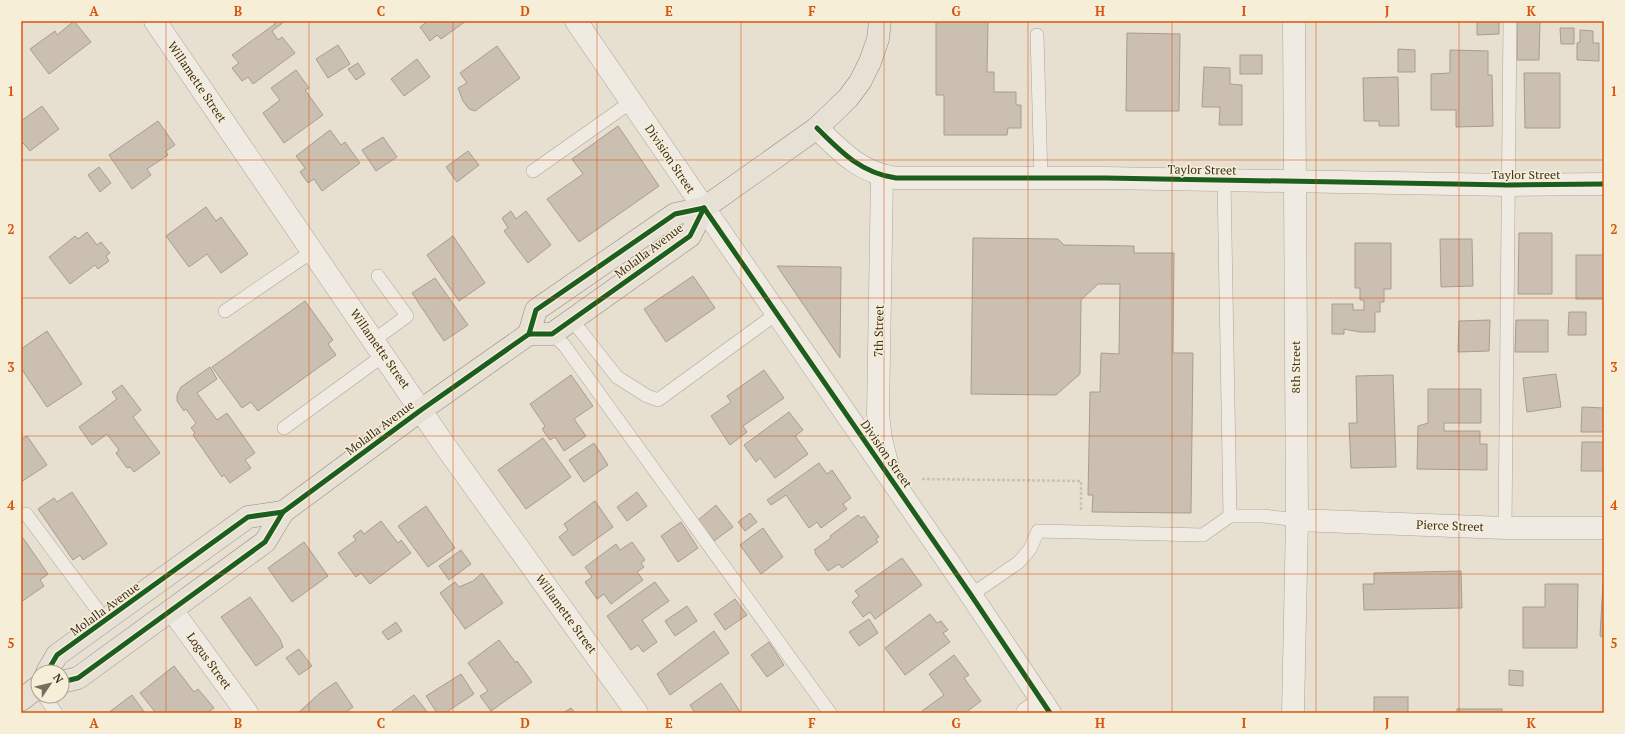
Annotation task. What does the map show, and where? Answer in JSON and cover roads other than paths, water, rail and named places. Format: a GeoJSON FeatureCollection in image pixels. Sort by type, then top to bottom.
{"type":"FeatureCollection","features":[{"type":"Feature","properties":{"kind":"main road"},"geometry":{"type":"LineString","coordinates":[[817,128],[848,98],[860,82],[870,62],[878,39],[880,21]]}},
{"type":"Feature","properties":{"kind":"main road","name":"Molalla Avenue"},"geometry":{"type":"LineString","coordinates":[[70,680],[78,678],[265,542],[283,512],[421,410],[529,334],[536,310],[675,214],[704,208],[817,128]]}},
{"type":"Feature","properties":{"kind":"main road","name":"Molalla Avenue"},"geometry":{"type":"LineString","coordinates":[[552,334],[690,236],[704,208]]}},
{"type":"Feature","properties":{"kind":"main road"},"geometry":{"type":"LineString","coordinates":[[529,334],[552,334]]}},
{"type":"Feature","properties":{"kind":"main road","name":"Molalla Avenue"},"geometry":{"type":"LineString","coordinates":[[52,664],[57,655],[248,517],[283,512]]}},
{"type":"Feature","properties":{"kind":"main road"},"geometry":{"type":"LineString","coordinates":[[21,700],[30,693]]}},
{"type":"Feature","properties":{"kind":"street","name":"Willamette Street"},"geometry":{"type":"LineString","coordinates":[[155,21],[379,347],[443,443],[637,713]]}},
{"type":"Feature","properties":{"kind":"street","name":"Division Street"},"geometry":{"type":"LineString","coordinates":[[576,21],[776,314],[972,595],[1040,709]]}},
{"type":"Feature","properties":{"kind":"street","name":"8th Street"},"geometry":{"type":"LineString","coordinates":[[1293,713],[1297,520],[1294,21]]}},
{"type":"Feature","properties":{"kind":"street","name":"Taylor Street"},"geometry":{"type":"LineString","coordinates":[[817,128],[842,153],[858,165],[882,176],[911,179],[1041,178],[1509,185],[1604,184]]}},
{"type":"Feature","properties":{"kind":"street","name":"7th Street"},"geometry":{"type":"LineString","coordinates":[[882,176],[878,414],[886,461],[894,483]]}},
{"type":"Feature","properties":{"kind":"street","name":"Pierce Street"},"geometry":{"type":"LineString","coordinates":[[1297,520],[1505,528],[1604,528]]}},
{"type":"Feature","properties":{"kind":"street","name":"Logus Street"},"geometry":{"type":"LineString","coordinates":[[172,610],[247,713]]}},
{"type":"Feature","properties":{"kind":"lane"},"geometry":{"type":"LineString","coordinates":[[1505,528],[1510,21]]}},
{"type":"Feature","properties":{"kind":"lane"},"geometry":{"type":"LineString","coordinates":[[1037,35],[1041,178]]}},
{"type":"Feature","properties":{"kind":"lane"},"geometry":{"type":"LineString","coordinates":[[533,171],[631,102]]}},
{"type":"Feature","properties":{"kind":"lane"},"geometry":{"type":"LineString","coordinates":[[1224,180],[1230,516]]}},
{"type":"Feature","properties":{"kind":"lane"},"geometry":{"type":"LineString","coordinates":[[225,311],[313,251]]}},
{"type":"Feature","properties":{"kind":"lane"},"geometry":{"type":"LineString","coordinates":[[284,428],[379,347],[407,316],[378,276]]}},
{"type":"Feature","properties":{"kind":"lane"},"geometry":{"type":"LineString","coordinates":[[572,320],[616,377],[647,396],[658,400],[776,314]]}},
{"type":"Feature","properties":{"kind":"lane"},"geometry":{"type":"LineString","coordinates":[[552,334],[564,345],[830,713]]}},
{"type":"Feature","properties":{"kind":"lane"},"geometry":{"type":"LineString","coordinates":[[26,514],[105,620]]}},
{"type":"Feature","properties":{"kind":"lane"},"geometry":{"type":"LineString","coordinates":[[972,595],[1019,562],[1030,549],[1038,531],[1203,535],[1230,516],[1264,516],[1297,520]]}},
{"type":"Feature","properties":{"kind":"lane"},"geometry":{"type":"LineString","coordinates":[[50,704],[56,713]]}}]}
